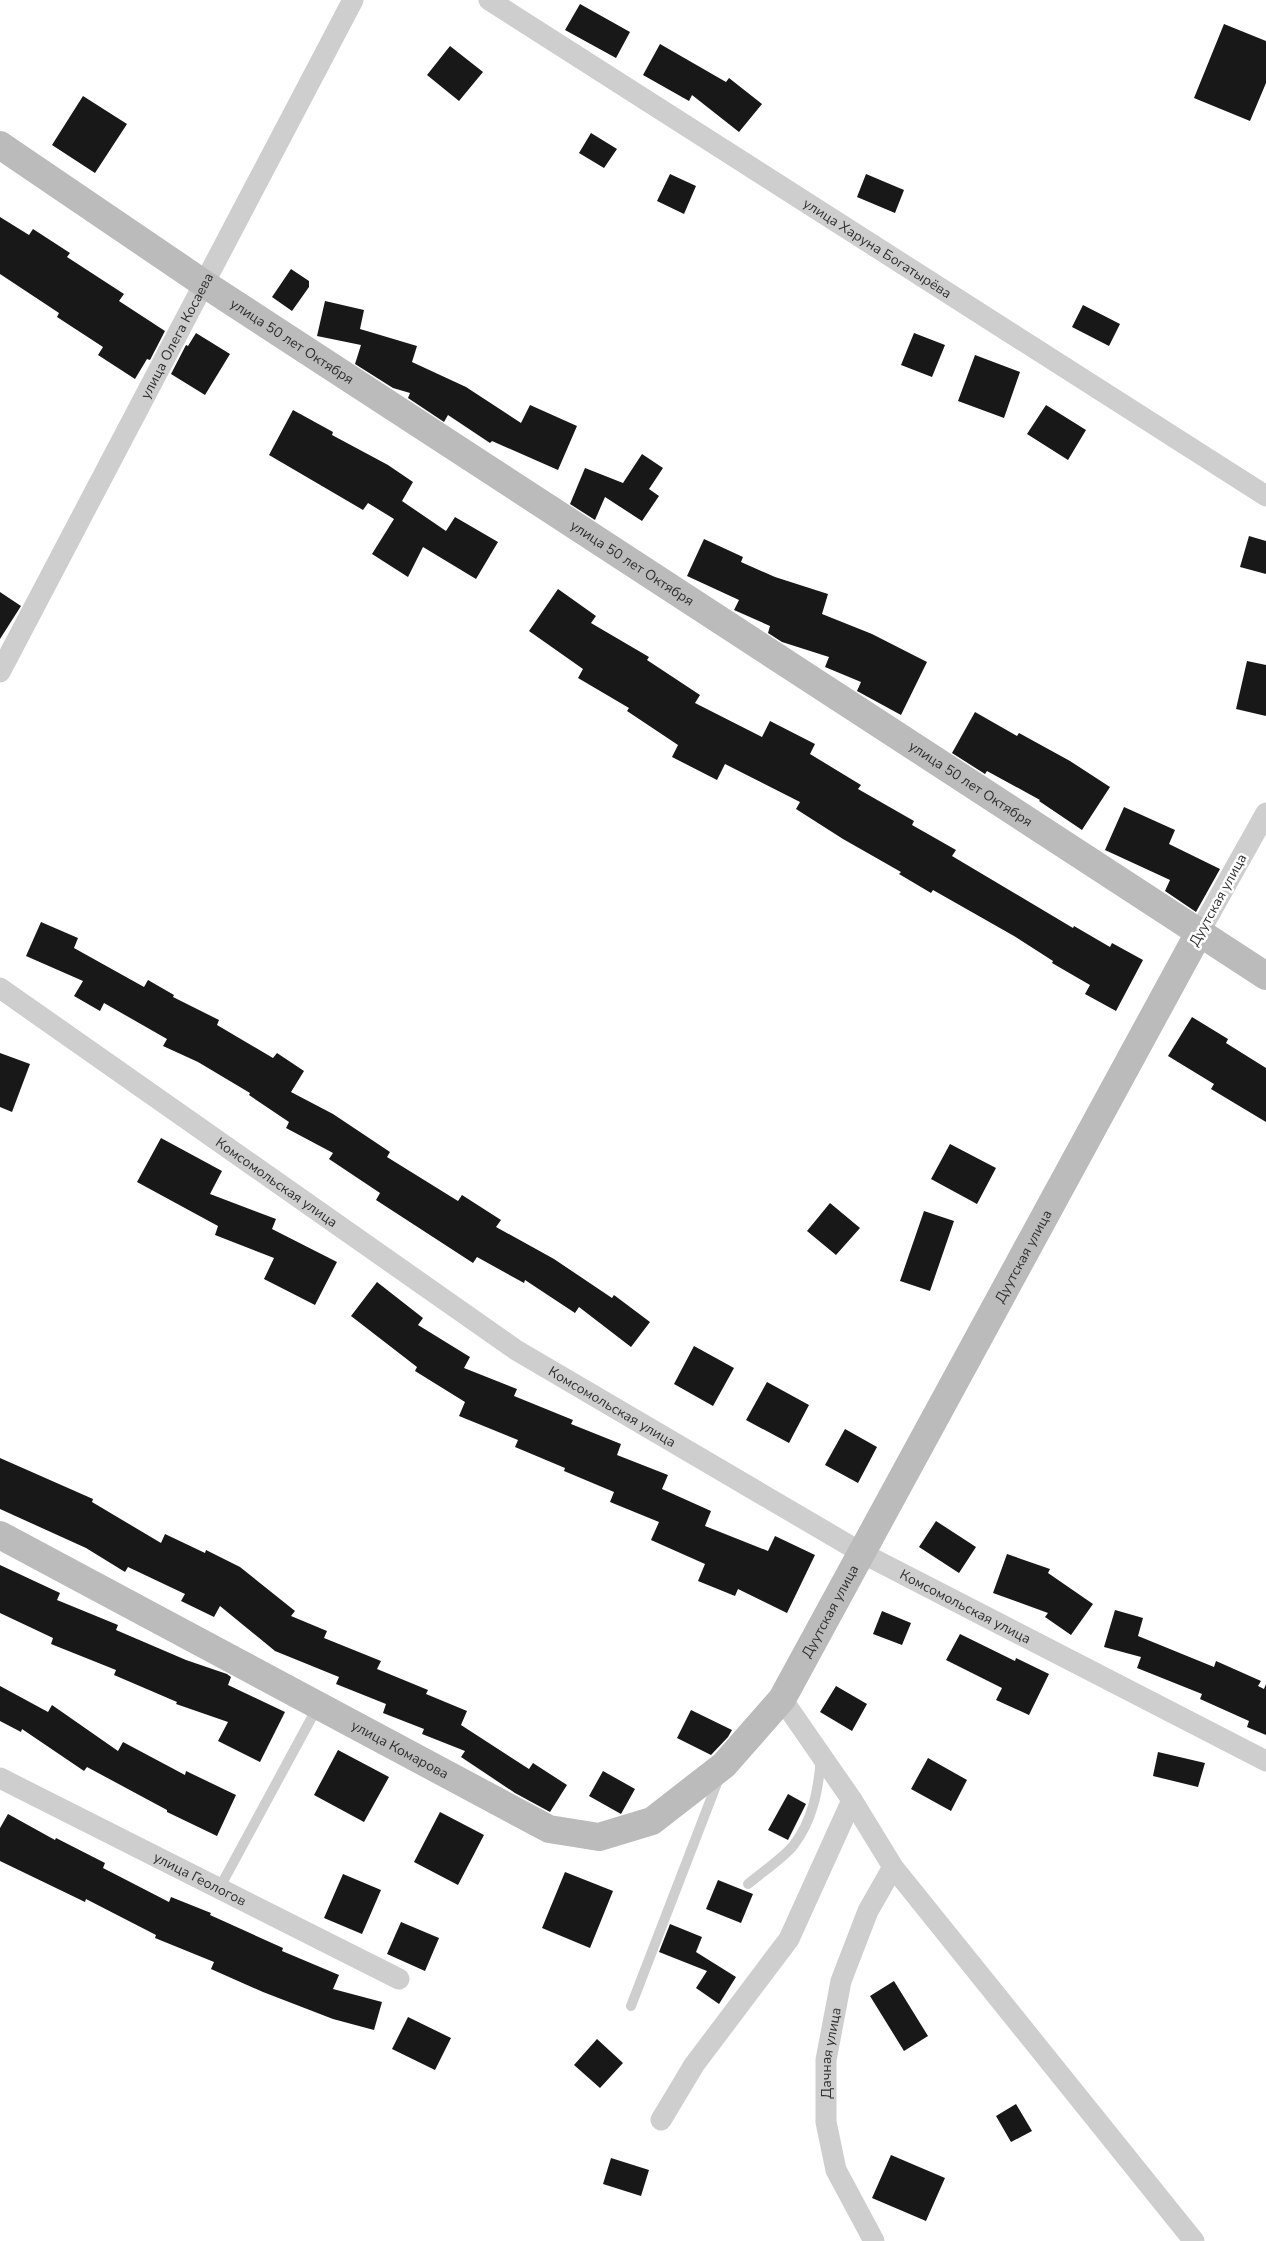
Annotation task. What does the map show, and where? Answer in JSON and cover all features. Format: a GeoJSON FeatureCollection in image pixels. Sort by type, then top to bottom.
{"type":"FeatureCollection","features":[{"type":"Feature","properties":{"kind":"street","name":"улица Олега Косаева"},"geometry":{"type":"LineString","coordinates":[[0,672],[353,0]]}},
{"type":"Feature","properties":{"kind":"street","name":"улица Харуна Богатырёва"},"geometry":{"type":"LineString","coordinates":[[489,0],[1266,496]]}},
{"type":"Feature","properties":{"kind":"street","name":"улица 50 лет Октября"},"geometry":{"type":"LineString","coordinates":[[0,145],[203,283],[1200,931],[1266,976]]}},
{"type":"Feature","properties":{"kind":"street","name":"Дуутская улица"},"geometry":{"type":"LineString","coordinates":[[782,1699],[1266,813]]}},
{"type":"Feature","properties":{"kind":"street","name":"Комсомольская улица"},"geometry":{"type":"LineString","coordinates":[[0,988],[516,1350],[862,1553],[1266,1761]]}},
{"type":"Feature","properties":{"kind":"street","name":"улица Комарова"},"geometry":{"type":"LineString","coordinates":[[0,1535],[549,1829],[599,1836],[652,1821],[724,1765],[782,1699]]}},
{"type":"Feature","properties":{"kind":"street"},"geometry":{"type":"LineString","coordinates":[[782,1699],[852,1800],[893,1867],[1194,2241]]}},
{"type":"Feature","properties":{"kind":"street","name":"улица Геологов"},"geometry":{"type":"LineString","coordinates":[[0,1778],[220,1887],[399,1979]]}},
{"type":"Feature","properties":{"kind":"street"},"geometry":{"type":"LineString","coordinates":[[661,2120],[694,2065],[789,1939],[852,1800]]}},
{"type":"Feature","properties":{"kind":"street","name":"Дачная улица"},"geometry":{"type":"LineString","coordinates":[[874,2241],[836,2170],[826,2122],[826,2060],[841,1982],[868,1911],[893,1867]]}},
{"type":"Feature","properties":{"kind":"lane"},"geometry":{"type":"LineString","coordinates":[[220,1887],[318,1706]]}},
{"type":"Feature","properties":{"kind":"lane"},"geometry":{"type":"LineString","coordinates":[[748,1884],[792,1847],[811,1817],[818,1789],[821,1755]]}},
{"type":"Feature","properties":{"kind":"lane"},"geometry":{"type":"LineString","coordinates":[[631,2006],[724,1765]]}},
{"type":"Feature","properties":{"kind":"building"},"geometry":{"type":"Polygon","coordinates":[[[580,4],[630,32],[616,58],[565,30],[580,4]]]}},
{"type":"Feature","properties":{"kind":"building"},"geometry":{"type":"Polygon","coordinates":[[[1224,24],[1266,41],[1266,83],[1250,121],[1194,98],[1224,24]]]}},
{"type":"Feature","properties":{"kind":"building"},"geometry":{"type":"Polygon","coordinates":[[[660,44],[726,82],[729,78],[762,104],[739,132],[692,95],[689,101],[643,75],[660,44]]]}},
{"type":"Feature","properties":{"kind":"building"},"geometry":{"type":"Polygon","coordinates":[[[450,46],[483,72],[459,101],[427,75],[450,46]]]}},
{"type":"Feature","properties":{"kind":"building"},"geometry":{"type":"Polygon","coordinates":[[[83,96],[127,124],[95,173],[52,145],[83,96]]]}},
{"type":"Feature","properties":{"kind":"building"},"geometry":{"type":"Polygon","coordinates":[[[591,133],[617,149],[604,168],[579,153],[591,133]]]}},
{"type":"Feature","properties":{"kind":"building"},"geometry":{"type":"Polygon","coordinates":[[[670,174],[696,186],[684,214],[657,201],[670,174]]]}},
{"type":"Feature","properties":{"kind":"building"},"geometry":{"type":"Polygon","coordinates":[[[866,174],[904,190],[895,213],[857,197],[866,174]]]}},
{"type":"Feature","properties":{"kind":"building"},"geometry":{"type":"Polygon","coordinates":[[[0,217],[29,235],[33,229],[70,253],[67,257],[124,294],[119,301],[165,331],[150,360],[147,359],[135,379],[98,355],[103,347],[57,317],[59,313],[0,274],[0,217]]]}},
{"type":"Feature","properties":{"kind":"building"},"geometry":{"type":"Polygon","coordinates":[[[291,269],[309,281],[309,287],[292,311],[272,297],[291,269]]]}},
{"type":"Feature","properties":{"kind":"building"},"geometry":{"type":"Polygon","coordinates":[[[325,301],[364,310],[360,329],[417,346],[412,362],[466,387],[521,423],[530,405],[577,426],[558,470],[492,441],[490,443],[448,415],[444,422],[408,398],[410,393],[393,388],[355,364],[361,345],[317,336],[325,301]]]}},
{"type":"Feature","properties":{"kind":"building"},"geometry":{"type":"Polygon","coordinates":[[[1083,305],[1120,324],[1109,346],[1072,327],[1083,305]]]}},
{"type":"Feature","properties":{"kind":"building"},"geometry":{"type":"Polygon","coordinates":[[[196,333],[230,354],[205,395],[171,374],[186,345],[188,346],[196,333]]]}},
{"type":"Feature","properties":{"kind":"building"},"geometry":{"type":"Polygon","coordinates":[[[914,333],[945,345],[932,377],[901,365],[914,333]]]}},
{"type":"Feature","properties":{"kind":"building"},"geometry":{"type":"Polygon","coordinates":[[[975,355],[1020,372],[1004,418],[958,401],[975,355]]]}},
{"type":"Feature","properties":{"kind":"building"},"geometry":{"type":"Polygon","coordinates":[[[1046,405],[1086,430],[1068,460],[1027,434],[1046,405]]]}},
{"type":"Feature","properties":{"kind":"building"},"geometry":{"type":"Polygon","coordinates":[[[293,410],[333,432],[332,435],[388,465],[413,482],[402,501],[446,531],[455,517],[498,542],[476,579],[423,547],[408,577],[372,554],[394,519],[368,503],[363,510],[269,455],[293,410]]]}},
{"type":"Feature","properties":{"kind":"building"},"geometry":{"type":"Polygon","coordinates":[[[642,454],[663,468],[649,489],[659,496],[642,521],[605,497],[595,520],[570,504],[585,468],[623,483],[642,454]]]}},
{"type":"Feature","properties":{"kind":"building"},"geometry":{"type":"Polygon","coordinates":[[[1249,536],[1266,541],[1266,574],[1240,567],[1249,536]]]}},
{"type":"Feature","properties":{"kind":"building"},"geometry":{"type":"Polygon","coordinates":[[[704,539],[743,557],[741,562],[775,577],[828,594],[822,614],[872,634],[927,662],[901,715],[857,691],[861,682],[825,667],[829,657],[782,642],[768,633],[770,626],[734,610],[739,600],[687,576],[704,539]]]}},
{"type":"Feature","properties":{"kind":"building"},"geometry":{"type":"Polygon","coordinates":[[[558,589],[596,616],[591,623],[649,657],[647,660],[700,695],[695,703],[762,737],[770,721],[815,744],[810,754],[861,785],[858,789],[914,821],[912,825],[956,850],[952,856],[1073,928],[1074,926],[1110,947],[1112,943],[1143,960],[1116,1011],[1085,994],[1090,985],[1052,963],[1053,961],[1014,936],[933,890],[931,893],[899,874],[901,872],[843,839],[796,809],[800,802],[725,764],[717,780],[672,757],[678,745],[627,711],[629,708],[578,678],[583,669],[529,631],[558,589]]]}},
{"type":"Feature","properties":{"kind":"building"},"geometry":{"type":"Polygon","coordinates":[[[0,592],[21,606],[0,639],[0,592]]]}},
{"type":"Feature","properties":{"kind":"building"},"geometry":{"type":"Polygon","coordinates":[[[1247,661],[1266,665],[1266,716],[1236,709],[1247,661]]]}},
{"type":"Feature","properties":{"kind":"building"},"geometry":{"type":"Polygon","coordinates":[[[975,712],[1017,736],[1019,733],[1070,761],[1110,787],[1082,830],[1040,800],[987,771],[985,774],[952,753],[975,712]]]}},
{"type":"Feature","properties":{"kind":"building"},"geometry":{"type":"Polygon","coordinates":[[[1124,807],[1175,830],[1169,844],[1220,869],[1196,912],[1165,891],[1170,880],[1105,850],[1124,807]]]}},
{"type":"Feature","properties":{"kind":"building"},"geometry":{"type":"Polygon","coordinates":[[[41,922],[78,938],[74,948],[144,987],[148,980],[174,995],[173,997],[219,1020],[217,1025],[273,1058],[277,1053],[304,1071],[291,1092],[333,1114],[390,1152],[387,1157],[458,1201],[462,1195],[501,1220],[496,1227],[554,1259],[612,1298],[614,1295],[650,1322],[631,1347],[579,1307],[575,1313],[525,1280],[524,1283],[477,1257],[473,1263],[376,1200],[380,1193],[329,1159],[333,1153],[286,1128],[289,1122],[249,1095],[250,1093],[198,1062],[163,1046],[167,1039],[104,1003],[100,1011],[74,996],[83,981],[26,956],[41,922]]]}},
{"type":"Feature","properties":{"kind":"building"},"geometry":{"type":"Polygon","coordinates":[[[1192,1017],[1228,1039],[1226,1043],[1266,1068],[1266,1122],[1211,1089],[1214,1084],[1168,1056],[1192,1017]]]}},
{"type":"Feature","properties":{"kind":"building"},"geometry":{"type":"Polygon","coordinates":[[[0,1053],[30,1064],[12,1112],[0,1107],[0,1053]]]}},
{"type":"Feature","properties":{"kind":"building"},"geometry":{"type":"Polygon","coordinates":[[[161,1138],[222,1171],[210,1194],[276,1219],[272,1229],[337,1262],[315,1305],[264,1279],[274,1258],[215,1235],[218,1226],[137,1182],[161,1138]]]}},
{"type":"Feature","properties":{"kind":"building"},"geometry":{"type":"Polygon","coordinates":[[[950,1144],[996,1168],[977,1204],[931,1179],[950,1144]]]}},
{"type":"Feature","properties":{"kind":"building"},"geometry":{"type":"Polygon","coordinates":[[[830,1203],[860,1228],[836,1255],[807,1231],[830,1203]]]}},
{"type":"Feature","properties":{"kind":"building"},"geometry":{"type":"Polygon","coordinates":[[[924,1211],[954,1221],[930,1291],[900,1281],[924,1211]]]}},
{"type":"Feature","properties":{"kind":"building"},"geometry":{"type":"Polygon","coordinates":[[[377,1282],[423,1318],[418,1325],[470,1357],[464,1368],[517,1389],[514,1396],[573,1420],[571,1424],[621,1444],[617,1455],[668,1475],[662,1489],[711,1511],[705,1526],[768,1551],[775,1536],[815,1555],[787,1613],[738,1589],[735,1596],[698,1581],[705,1564],[651,1540],[659,1522],[610,1502],[614,1492],[564,1471],[565,1468],[515,1447],[518,1440],[459,1416],[465,1402],[415,1371],[417,1367],[351,1316],[377,1282]]]}},
{"type":"Feature","properties":{"kind":"building"},"geometry":{"type":"Polygon","coordinates":[[[694,1346],[734,1368],[713,1406],[674,1384],[694,1346]]]}},
{"type":"Feature","properties":{"kind":"building"},"geometry":{"type":"Polygon","coordinates":[[[767,1382],[809,1405],[789,1443],[746,1420],[767,1382]]]}},
{"type":"Feature","properties":{"kind":"building"},"geometry":{"type":"Polygon","coordinates":[[[845,1429],[877,1447],[858,1483],[825,1465],[845,1429]]]}},
{"type":"Feature","properties":{"kind":"building"},"geometry":{"type":"Polygon","coordinates":[[[0,1458],[93,1499],[92,1502],[161,1543],[165,1534],[205,1553],[206,1550],[240,1567],[295,1611],[291,1616],[327,1631],[324,1638],[381,1661],[377,1669],[428,1690],[426,1694],[467,1711],[461,1725],[529,1769],[533,1763],[567,1785],[550,1812],[515,1793],[461,1757],[465,1751],[422,1734],[424,1729],[383,1713],[386,1704],[336,1684],[339,1677],[275,1651],[220,1606],[214,1617],[181,1601],[185,1594],[128,1567],[125,1572],[86,1548],[0,1509],[0,1458]]]}},
{"type":"Feature","properties":{"kind":"building"},"geometry":{"type":"Polygon","coordinates":[[[936,1521],[976,1547],[959,1573],[919,1547],[936,1521]]]}},
{"type":"Feature","properties":{"kind":"building"},"geometry":{"type":"Polygon","coordinates":[[[1007,1554],[1050,1569],[1048,1573],[1093,1604],[1071,1635],[1045,1617],[1048,1613],[993,1593],[1007,1554]]]}},
{"type":"Feature","properties":{"kind":"building"},"geometry":{"type":"Polygon","coordinates":[[[0,1565],[60,1593],[57,1600],[118,1625],[116,1630],[186,1660],[227,1674],[231,1677],[228,1685],[285,1712],[260,1762],[218,1741],[228,1722],[176,1704],[177,1702],[114,1675],[116,1670],[51,1644],[53,1638],[0,1613],[0,1565]]]}},
{"type":"Feature","properties":{"kind":"building"},"geometry":{"type":"Polygon","coordinates":[[[1115,1610],[1143,1618],[1138,1636],[1214,1667],[1216,1661],[1261,1681],[1258,1686],[1264,1689],[1266,1684],[1266,1735],[1247,1727],[1249,1721],[1200,1699],[1202,1694],[1137,1668],[1141,1657],[1104,1647],[1115,1610]]]}},
{"type":"Feature","properties":{"kind":"building"},"geometry":{"type":"Polygon","coordinates":[[[882,1611],[911,1623],[902,1645],[873,1634],[882,1611]]]}},
{"type":"Feature","properties":{"kind":"building"},"geometry":{"type":"Polygon","coordinates":[[[960,1634],[1015,1661],[1016,1658],[1049,1674],[1029,1715],[996,1700],[1002,1688],[946,1660],[960,1634]]]}},
{"type":"Feature","properties":{"kind":"building"},"geometry":{"type":"Polygon","coordinates":[[[0,1686],[48,1712],[52,1705],[118,1751],[123,1742],[185,1775],[186,1771],[236,1795],[217,1836],[167,1812],[167,1810],[87,1767],[84,1771],[22,1729],[21,1732],[0,1721],[0,1686]]]}},
{"type":"Feature","properties":{"kind":"building"},"geometry":{"type":"Polygon","coordinates":[[[836,1686],[867,1704],[852,1731],[820,1712],[836,1686]]]}},
{"type":"Feature","properties":{"kind":"building"},"geometry":{"type":"Polygon","coordinates":[[[691,1710],[732,1730],[711,1755],[677,1738],[691,1710]]]}},
{"type":"Feature","properties":{"kind":"building"},"geometry":{"type":"Polygon","coordinates":[[[338,1750],[389,1777],[364,1822],[314,1795],[338,1750]]]}},
{"type":"Feature","properties":{"kind":"building"},"geometry":{"type":"Polygon","coordinates":[[[1158,1752],[1205,1763],[1198,1787],[1153,1776],[1158,1752]]]}},
{"type":"Feature","properties":{"kind":"building"},"geometry":{"type":"Polygon","coordinates":[[[928,1758],[967,1780],[951,1811],[911,1789],[928,1758]]]}},
{"type":"Feature","properties":{"kind":"building"},"geometry":{"type":"Polygon","coordinates":[[[603,1771],[635,1789],[621,1814],[589,1796],[603,1771]]]}},
{"type":"Feature","properties":{"kind":"building"},"geometry":{"type":"Polygon","coordinates":[[[788,1794],[806,1804],[788,1840],[768,1830],[788,1794]]]}},
{"type":"Feature","properties":{"kind":"building"},"geometry":{"type":"Polygon","coordinates":[[[440,1812],[484,1835],[458,1885],[414,1862],[440,1812]]]}},
{"type":"Feature","properties":{"kind":"building"},"geometry":{"type":"Polygon","coordinates":[[[8,1814],[55,1840],[56,1838],[105,1863],[103,1868],[169,1902],[171,1897],[211,1913],[210,1915],[283,1948],[282,1951],[339,1975],[333,1989],[382,2002],[374,2030],[333,2019],[263,1992],[211,1969],[214,1962],[155,1938],[156,1935],[86,1899],[85,1902],[0,1861],[0,1828],[8,1814]]]}},
{"type":"Feature","properties":{"kind":"building"},"geometry":{"type":"Polygon","coordinates":[[[565,1872],[613,1891],[590,1948],[542,1928],[565,1872]]]}},
{"type":"Feature","properties":{"kind":"building"},"geometry":{"type":"Polygon","coordinates":[[[343,1874],[381,1890],[362,1934],[324,1918],[343,1874]]]}},
{"type":"Feature","properties":{"kind":"building"},"geometry":{"type":"Polygon","coordinates":[[[718,1880],[753,1894],[741,1923],[706,1909],[718,1880]]]}},
{"type":"Feature","properties":{"kind":"building"},"geometry":{"type":"Polygon","coordinates":[[[401,1922],[439,1938],[425,1971],[387,1954],[401,1922]]]}},
{"type":"Feature","properties":{"kind":"building"},"geometry":{"type":"Polygon","coordinates":[[[670,1924],[702,1937],[696,1952],[736,1977],[719,2004],[696,1988],[707,1971],[659,1952],[670,1924]]]}},
{"type":"Feature","properties":{"kind":"building"},"geometry":{"type":"Polygon","coordinates":[[[894,1981],[928,2036],[904,2051],[870,1996],[894,1981]]]}},
{"type":"Feature","properties":{"kind":"building"},"geometry":{"type":"Polygon","coordinates":[[[408,2017],[451,2038],[435,2070],[392,2049],[408,2017]]]}},
{"type":"Feature","properties":{"kind":"building"},"geometry":{"type":"Polygon","coordinates":[[[597,2039],[623,2063],[600,2088],[574,2065],[597,2039]]]}},
{"type":"Feature","properties":{"kind":"building"},"geometry":{"type":"Polygon","coordinates":[[[1016,2104],[1032,2131],[1011,2142],[996,2116],[1016,2104]]]}},
{"type":"Feature","properties":{"kind":"building"},"geometry":{"type":"Polygon","coordinates":[[[891,2155],[945,2178],[926,2221],[872,2198],[891,2155]]]}},
{"type":"Feature","properties":{"kind":"building"},"geometry":{"type":"Polygon","coordinates":[[[611,2158],[649,2170],[641,2196],[603,2184],[611,2158]]]}}]}
